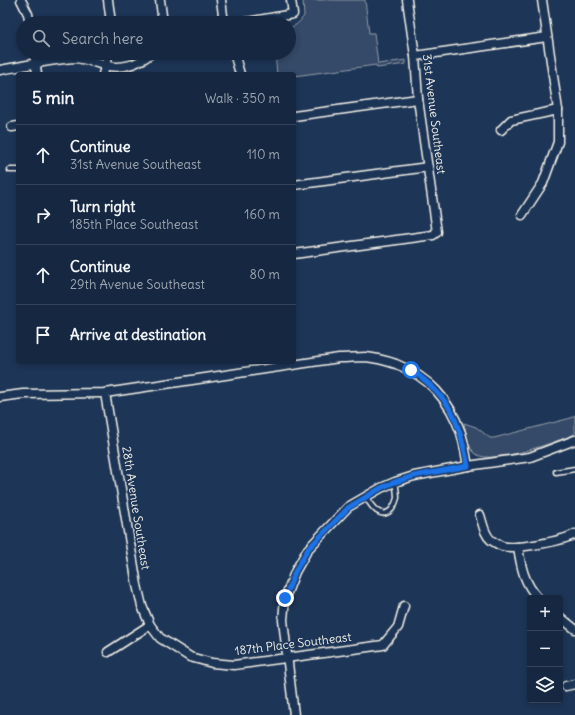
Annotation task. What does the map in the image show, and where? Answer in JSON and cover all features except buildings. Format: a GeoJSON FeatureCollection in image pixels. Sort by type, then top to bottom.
{"type":"FeatureCollection","features":[{"type":"Feature","properties":{"kind":"street"},"geometry":{"type":"LineString","coordinates":[[21,0],[28,16]]}},
{"type":"Feature","properties":{"kind":"street"},"geometry":{"type":"LineString","coordinates":[[108,0],[110,16]]}},
{"type":"Feature","properties":{"kind":"street"},"geometry":{"type":"LineString","coordinates":[[160,0],[162,16]]}},
{"type":"Feature","properties":{"kind":"street"},"geometry":{"type":"LineString","coordinates":[[221,0],[223,16]]}},
{"type":"Feature","properties":{"kind":"street"},"geometry":{"type":"LineString","coordinates":[[286,16],[293,14],[291,0]]}},
{"type":"Feature","properties":{"kind":"street","name":"31st Avenue Southeast"},"geometry":{"type":"LineString","coordinates":[[296,254],[433,235],[437,232],[418,99],[415,56],[407,0]]}},
{"type":"Feature","properties":{"kind":"street"},"geometry":{"type":"LineString","coordinates":[[522,215],[543,183],[558,142],[558,110],[542,0]]}},
{"type":"Feature","properties":{"kind":"street"},"geometry":{"type":"LineString","coordinates":[[415,56],[547,36]]}},
{"type":"Feature","properties":{"kind":"street"},"geometry":{"type":"LineString","coordinates":[[35,60],[37,72]]}},
{"type":"Feature","properties":{"kind":"street"},"geometry":{"type":"LineString","coordinates":[[0,70],[62,60]]}},
{"type":"Feature","properties":{"kind":"street"},"geometry":{"type":"LineString","coordinates":[[89,60],[106,65],[126,66],[143,60]]}},
{"type":"Feature","properties":{"kind":"street"},"geometry":{"type":"LineString","coordinates":[[104,72],[107,60]]}},
{"type":"Feature","properties":{"kind":"street"},"geometry":{"type":"LineString","coordinates":[[236,60],[239,72]]}},
{"type":"Feature","properties":{"kind":"street"},"geometry":{"type":"LineString","coordinates":[[296,116],[418,99]]}},
{"type":"Feature","properties":{"kind":"street"},"geometry":{"type":"LineString","coordinates":[[501,130],[511,120],[558,110]]}},
{"type":"Feature","properties":{"kind":"street"},"geometry":{"type":"LineString","coordinates":[[296,185],[428,167]]}},
{"type":"Feature","properties":{"kind":"street"},"geometry":{"type":"LineString","coordinates":[[0,397],[22,394],[105,392],[339,358],[367,357],[389,362],[411,370],[425,379],[440,394],[452,412],[461,434],[468,466]]}},
{"type":"Feature","properties":{"kind":"street","name":"28th Avenue Southeast"},"geometry":{"type":"LineString","coordinates":[[105,392],[137,585],[142,606],[150,625]]}},
{"type":"Feature","properties":{"kind":"street"},"geometry":{"type":"LineString","coordinates":[[294,715],[283,620],[285,598],[295,572],[308,549],[325,530],[348,508],[395,482],[414,476],[468,466],[530,457],[575,440]]}},
{"type":"Feature","properties":{"kind":"street"},"geometry":{"type":"LineString","coordinates":[[480,515],[485,532],[491,540],[502,546],[518,547],[556,541],[569,538],[575,534]]}},
{"type":"Feature","properties":{"kind":"street"},"geometry":{"type":"LineString","coordinates":[[518,547],[522,571],[527,583],[536,595]]}},
{"type":"Feature","properties":{"kind":"street","name":"187th Place Southeast"},"geometry":{"type":"LineString","coordinates":[[150,625],[160,638],[190,657],[212,663],[234,665],[383,645],[398,627],[404,606]]}},
{"type":"Feature","properties":{"kind":"street"},"geometry":{"type":"LineString","coordinates":[[563,619],[575,629]]}},
{"type":"Feature","properties":{"kind":"street"},"geometry":{"type":"LineString","coordinates":[[108,652],[150,625]]}},
{"type":"Feature","properties":{"kind":"street"},"geometry":{"type":"LineString","coordinates":[[566,686],[575,684]]}},
{"type":"Feature","properties":{"kind":"lane"},"geometry":{"type":"LineString","coordinates":[[10,170],[16,170]]}},
{"type":"Feature","properties":{"kind":"lane"},"geometry":{"type":"LineString","coordinates":[[556,472],[575,469]]}},
{"type":"Feature","properties":{"kind":"lane"},"geometry":{"type":"LineString","coordinates":[[366,497],[371,506],[377,512],[383,514],[389,512],[397,500],[395,482]]}},
{"type":"Feature","properties":{"kind":"shaded area"},"geometry":{"type":"Polygon","coordinates":[[[303,0],[365,0],[369,33],[374,33],[378,64],[406,60],[406,64],[377,68],[376,65],[296,76],[296,72],[277,72],[276,60],[296,60],[296,25],[304,16],[303,0]]]}},
{"type":"Feature","properties":{"kind":"shaded area"},"geometry":{"type":"Polygon","coordinates":[[[575,415],[575,434],[525,451],[496,457],[484,457],[473,452],[468,440],[464,423],[476,427],[490,438],[494,438],[571,418],[575,415]]]}},
{"type":"Feature","properties":{"kind":"route"},"geometry":{"type":"LineString","coordinates":[[285,598],[295,572],[308,549],[348,508],[381,488],[395,482],[414,476],[468,466],[461,434],[452,412],[440,394],[425,379],[411,370]]}}]}
